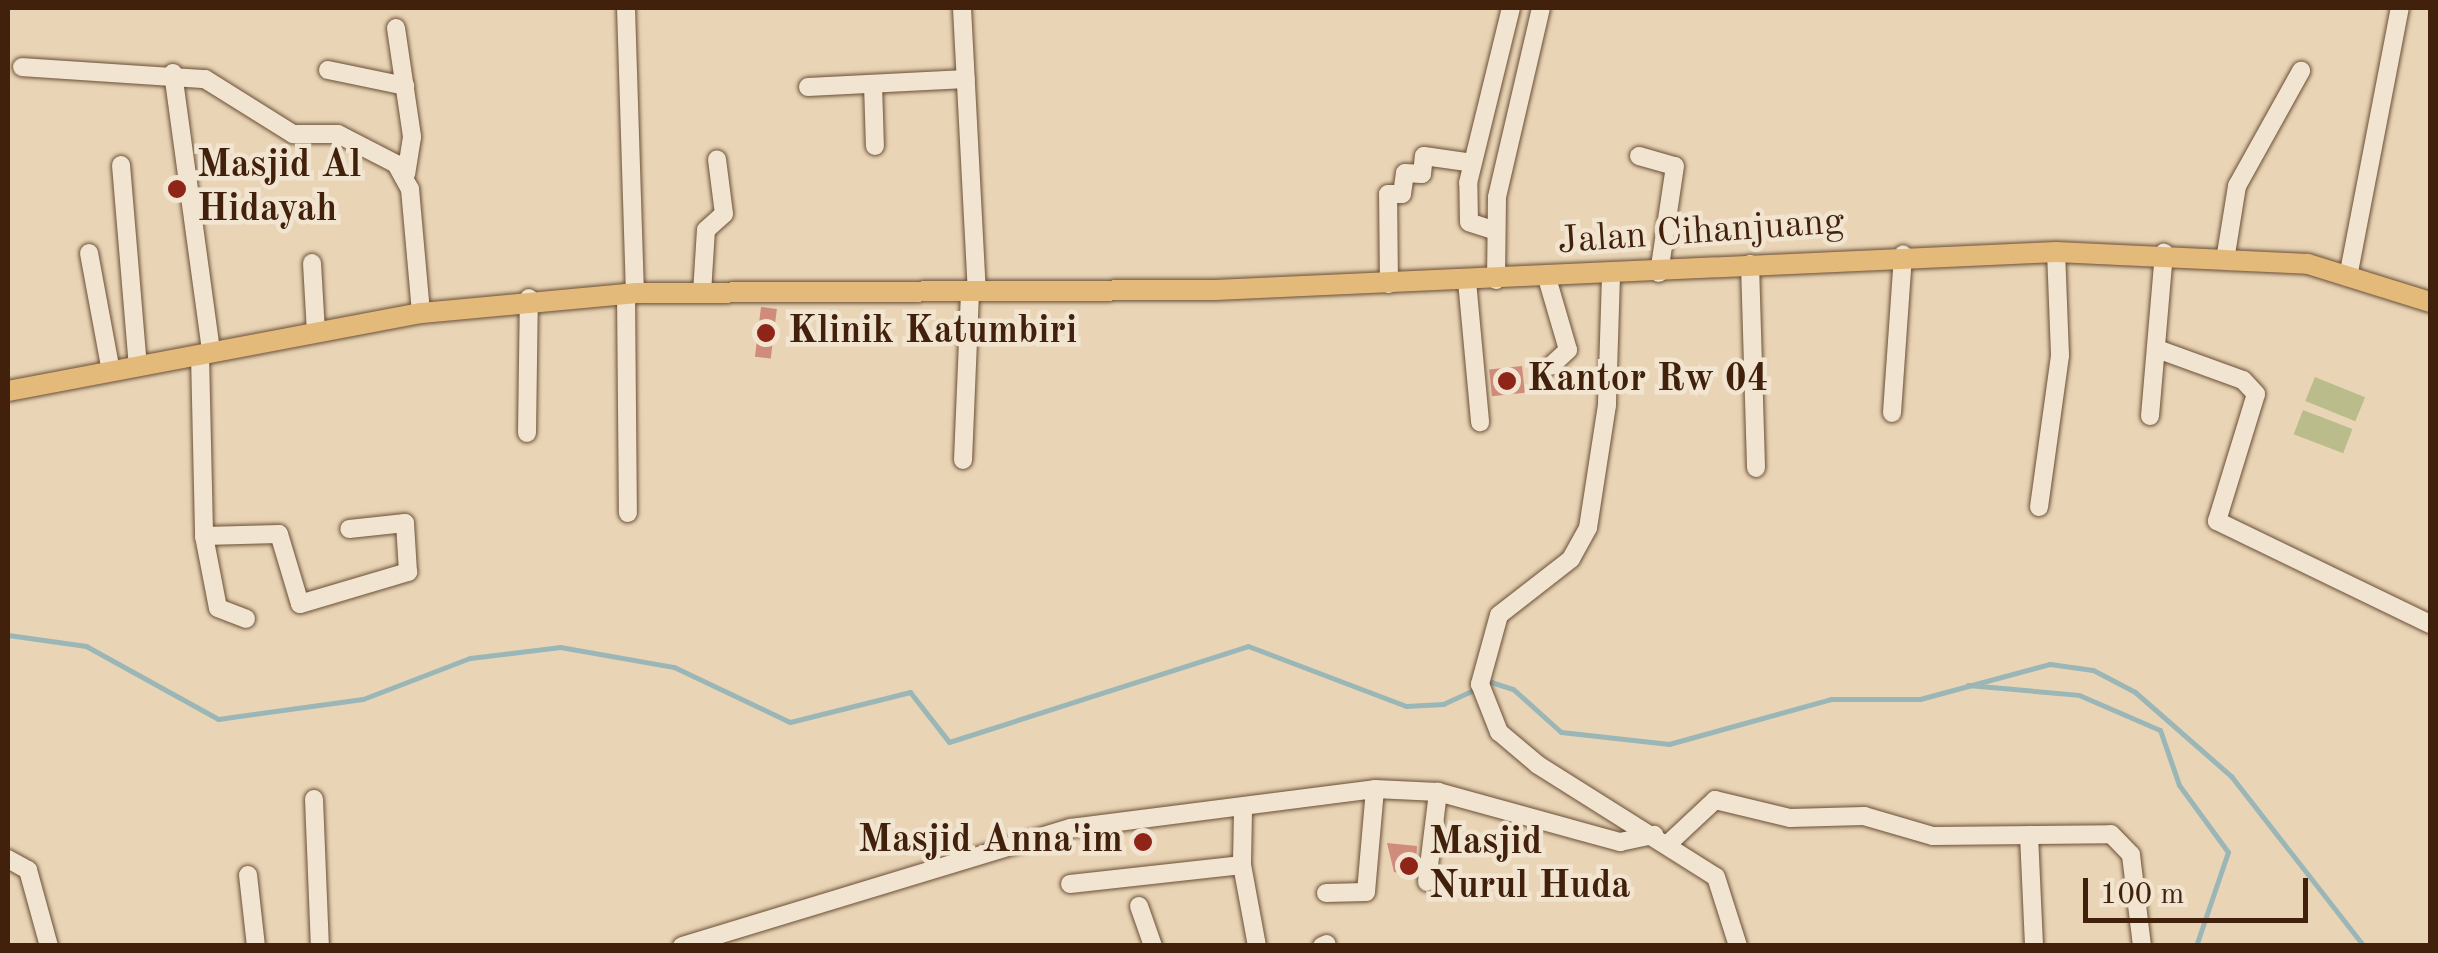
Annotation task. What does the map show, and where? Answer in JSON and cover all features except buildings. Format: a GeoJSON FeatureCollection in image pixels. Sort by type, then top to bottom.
{"type":"FeatureCollection","features":[{"type":"Feature","properties":{"kind":"main road","name":"Jalan Cihanjuang"},"geometry":{"type":"LineString","coordinates":[[8,391],[421,313],[529,298],[631,293],[974,292],[1388,284],[1611,276],[1903,254],[2056,252],[2226,254],[2348,277],[2430,302]]}},
{"type":"Feature","properties":{"kind":"street"},"geometry":{"type":"LineString","coordinates":[[626,8],[631,293],[628,513]]}},
{"type":"Feature","properties":{"kind":"street"},"geometry":{"type":"LineString","coordinates":[[962,8],[974,292],[963,460]]}},
{"type":"Feature","properties":{"kind":"street"},"geometry":{"type":"LineString","coordinates":[[1496,231],[1469,222],[1472,162],[1511,8]]}},
{"type":"Feature","properties":{"kind":"street"},"geometry":{"type":"LineString","coordinates":[[1496,280],[1496,231],[1541,8]]}},
{"type":"Feature","properties":{"kind":"street"},"geometry":{"type":"LineString","coordinates":[[2348,277],[2400,8]]}},
{"type":"Feature","properties":{"kind":"street"},"geometry":{"type":"LineString","coordinates":[[396,28],[405,86],[406,174],[421,313]]}},
{"type":"Feature","properties":{"kind":"street"},"geometry":{"type":"LineString","coordinates":[[22,67],[173,73],[205,79],[293,134],[338,134],[406,174]]}},
{"type":"Feature","properties":{"kind":"street"},"geometry":{"type":"LineString","coordinates":[[328,70],[405,86]]}},
{"type":"Feature","properties":{"kind":"street"},"geometry":{"type":"LineString","coordinates":[[2226,254],[2237,186],[2301,71]]}},
{"type":"Feature","properties":{"kind":"street"},"geometry":{"type":"LineString","coordinates":[[173,73],[205,353],[204,536],[218,608],[246,619]]}},
{"type":"Feature","properties":{"kind":"street"},"geometry":{"type":"LineString","coordinates":[[808,87],[966,79]]}},
{"type":"Feature","properties":{"kind":"street"},"geometry":{"type":"LineString","coordinates":[[874,84],[875,146]]}},
{"type":"Feature","properties":{"kind":"street"},"geometry":{"type":"LineString","coordinates":[[1388,284],[1388,194],[1402,194],[1405,173],[1422,174],[1424,156],[1472,162]]}},
{"type":"Feature","properties":{"kind":"street"},"geometry":{"type":"LineString","coordinates":[[1639,156],[1675,166],[1659,273]]}},
{"type":"Feature","properties":{"kind":"street"},"geometry":{"type":"LineString","coordinates":[[702,292],[706,230],[724,214],[718,159]]}},
{"type":"Feature","properties":{"kind":"street"},"geometry":{"type":"LineString","coordinates":[[121,165],[138,366]]}},
{"type":"Feature","properties":{"kind":"street"},"geometry":{"type":"LineString","coordinates":[[2038,507],[2060,356],[2056,252]]}},
{"type":"Feature","properties":{"kind":"street"},"geometry":{"type":"LineString","coordinates":[[89,253],[111,372]]}},
{"type":"Feature","properties":{"kind":"street"},"geometry":{"type":"LineString","coordinates":[[1892,413],[1903,254]]}},
{"type":"Feature","properties":{"kind":"street"},"geometry":{"type":"LineString","coordinates":[[2150,416],[2160,350],[2164,254]]}},
{"type":"Feature","properties":{"kind":"street"},"geometry":{"type":"LineString","coordinates":[[312,262],[316,333]]}},
{"type":"Feature","properties":{"kind":"street"},"geometry":{"type":"LineString","coordinates":[[1750,264],[1756,468]]}},
{"type":"Feature","properties":{"kind":"street"},"geometry":{"type":"LineString","coordinates":[[1611,276],[1607,405],[1588,528],[1571,559],[1499,615],[1480,684],[1499,732],[1716,877],[1738,946]]}},
{"type":"Feature","properties":{"kind":"street"},"geometry":{"type":"LineString","coordinates":[[1547,278],[1568,350],[1551,366]]}},
{"type":"Feature","properties":{"kind":"street"},"geometry":{"type":"LineString","coordinates":[[1467,281],[1480,422]]}},
{"type":"Feature","properties":{"kind":"street"},"geometry":{"type":"LineString","coordinates":[[527,433],[529,298]]}},
{"type":"Feature","properties":{"kind":"street"},"geometry":{"type":"LineString","coordinates":[[2160,350],[2243,380],[2256,394],[2217,520],[2430,624]]}},
{"type":"Feature","properties":{"kind":"street"},"geometry":{"type":"LineString","coordinates":[[204,536],[279,534],[300,604],[408,572],[405,523],[349,529]]}},
{"type":"Feature","properties":{"kind":"street"},"geometry":{"type":"LineString","coordinates":[[1326,894],[1366,892],[1374,789]]}},
{"type":"Feature","properties":{"kind":"street"},"geometry":{"type":"LineString","coordinates":[[682,946],[1071,828],[1243,811],[1374,789],[1438,792],[1620,842],[1662,839],[1716,800],[1790,818],[1864,816],[1932,836],[2029,835],[2121,842],[2140,893],[2142,946]]}},
{"type":"Feature","properties":{"kind":"street"},"geometry":{"type":"LineString","coordinates":[[1427,882],[1438,792]]}},
{"type":"Feature","properties":{"kind":"street"},"geometry":{"type":"LineString","coordinates":[[314,799],[320,946]]}},
{"type":"Feature","properties":{"kind":"street"},"geometry":{"type":"LineString","coordinates":[[1243,811],[1242,866],[1258,946]]}},
{"type":"Feature","properties":{"kind":"street"},"geometry":{"type":"LineString","coordinates":[[2029,835],[2034,946]]}},
{"type":"Feature","properties":{"kind":"street"},"geometry":{"type":"LineString","coordinates":[[8,859],[28,870],[49,946]]}},
{"type":"Feature","properties":{"kind":"street"},"geometry":{"type":"LineString","coordinates":[[1070,884],[1242,866]]}},
{"type":"Feature","properties":{"kind":"street"},"geometry":{"type":"LineString","coordinates":[[248,874],[256,946]]}},
{"type":"Feature","properties":{"kind":"street"},"geometry":{"type":"LineString","coordinates":[[1139,906],[1153,946]]}},
{"type":"Feature","properties":{"kind":"green space"},"geometry":{"type":"Polygon","coordinates":[[[2315,377],[2365,397],[2355,421],[2305,401],[2315,377]]]}},
{"type":"Feature","properties":{"kind":"green space"},"geometry":{"type":"Polygon","coordinates":[[[2303,410],[2352,429],[2343,453],[2294,434],[2303,410]]]}},
{"type":"Feature","properties":{"kind":"waterway"},"geometry":{"type":"LineString","coordinates":[[8,635],[86,646],[218,719],[363,699],[470,658],[560,647],[674,667],[790,722],[910,692],[949,742],[1248,646],[1406,706],[1443,704],[1491,682],[1513,689],[1561,732],[1669,744],[1831,699],[1920,699],[2050,664],[2093,670],[2135,692],[2231,776],[2364,946]]}},
{"type":"Feature","properties":{"kind":"waterway"},"geometry":{"type":"LineString","coordinates":[[1968,685],[2079,695],[2160,730],[2179,785],[2228,852],[2196,946]]}},
{"type":"Feature","properties":{"kind":"place","name":"Masjid Al Hidayah"},"geometry":{"type":"Point","coordinates":[177,189]}},
{"type":"Feature","properties":{"kind":"place","name":"Klinik Katumbiri"},"geometry":{"type":"Point","coordinates":[766,333]}},
{"type":"Feature","properties":{"kind":"place","name":"Kantor Rw 04"},"geometry":{"type":"Point","coordinates":[1507,381]}},
{"type":"Feature","properties":{"kind":"place","name":"Masjid Anna'im"},"geometry":{"type":"Point","coordinates":[1143,842]}},
{"type":"Feature","properties":{"kind":"place","name":"Masjid Nurul Huda"},"geometry":{"type":"Point","coordinates":[1409,866]}}]}
